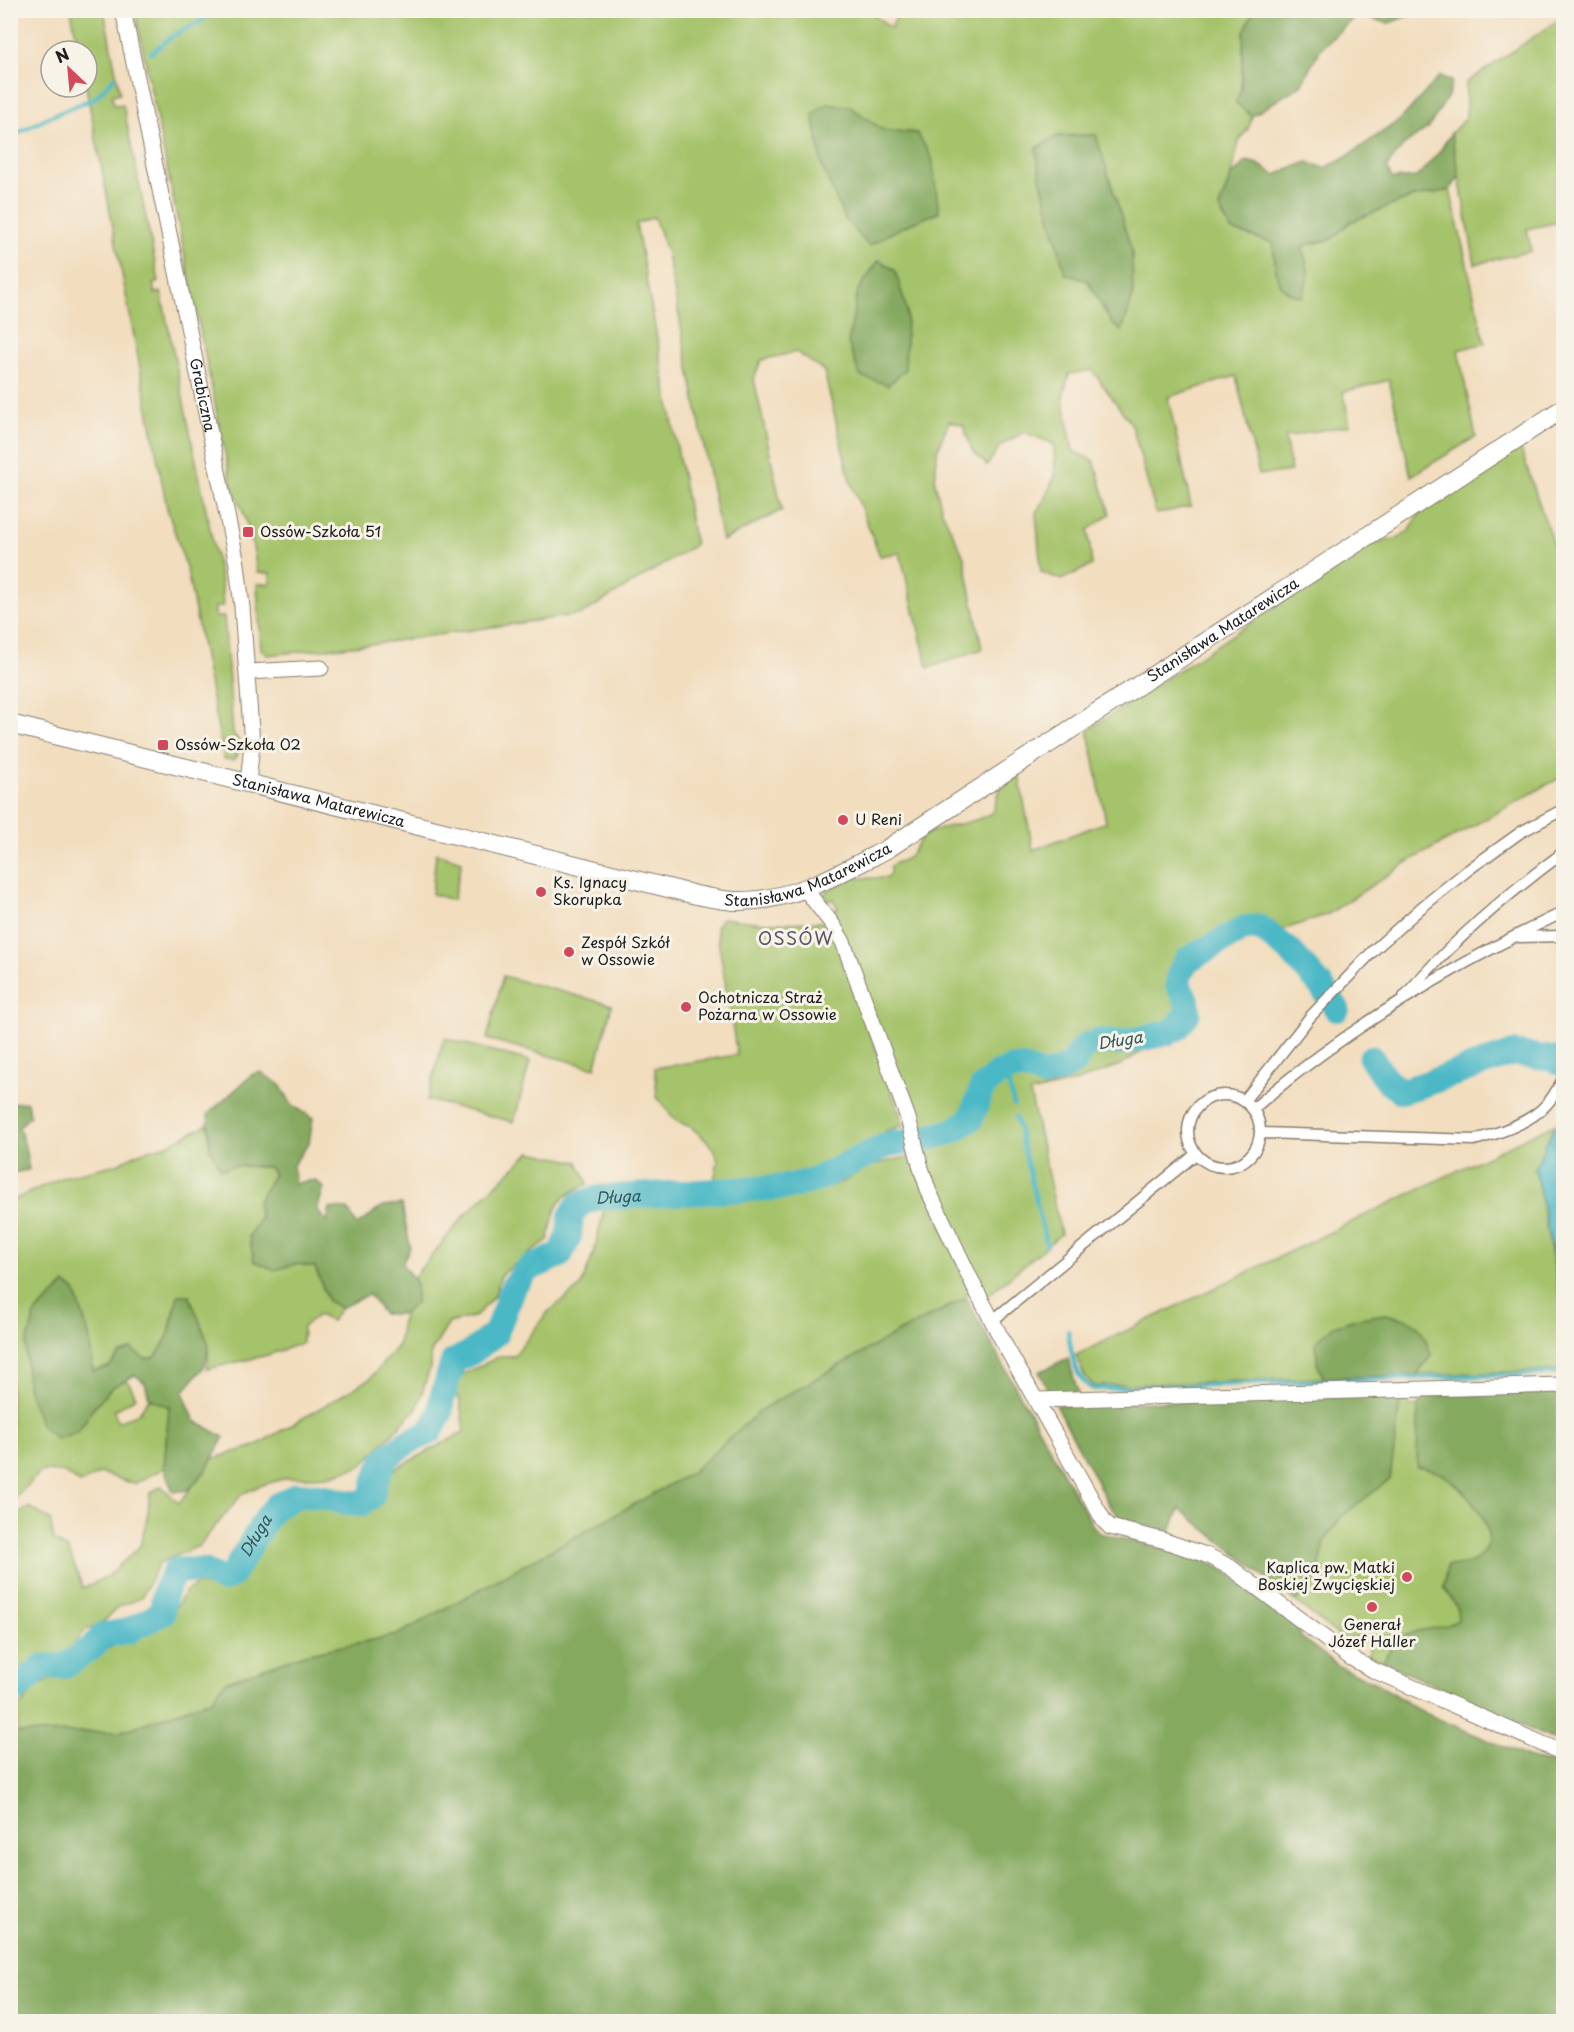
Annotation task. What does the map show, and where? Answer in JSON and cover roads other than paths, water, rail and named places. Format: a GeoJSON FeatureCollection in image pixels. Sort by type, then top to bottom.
{"type":"FeatureCollection","features":[{"type":"Feature","properties":{"kind":"street","name":"Grabiczna"},"geometry":{"type":"LineString","coordinates":[[123,10],[237,564],[248,672],[253,753],[248,783]]}},
{"type":"Feature","properties":{"kind":"street","name":"Stanisława Matarewicza"},"geometry":{"type":"LineString","coordinates":[[10,724],[692,894],[733,901],[781,896],[826,880],[887,849],[1563,408]]}},
{"type":"Feature","properties":{"kind":"street"},"geometry":{"type":"LineString","coordinates":[[248,672],[321,668]]}},
{"type":"Feature","properties":{"kind":"street"},"geometry":{"type":"LineString","coordinates":[[1244,1101],[1310,1017],[1375,948],[1468,870],[1521,832],[1563,809]]}},
{"type":"Feature","properties":{"kind":"street"},"geometry":{"type":"LineString","coordinates":[[1398,1004],[1438,959],[1486,913],[1563,852]]}},
{"type":"Feature","properties":{"kind":"street"},"geometry":{"type":"LineString","coordinates":[[805,888],[843,942],[908,1118],[921,1168],[950,1237],[992,1321],[1101,1516],[1110,1527],[1162,1540],[1206,1555],[1230,1567],[1351,1658],[1373,1670],[1558,1751]]}},
{"type":"Feature","properties":{"kind":"street"},"geometry":{"type":"LineString","coordinates":[[1253,1109],[1324,1054],[1398,1004],[1515,936],[1563,912]]}},
{"type":"Feature","properties":{"kind":"street"},"geometry":{"type":"LineString","coordinates":[[1515,936],[1563,936]]}},
{"type":"Feature","properties":{"kind":"street"},"geometry":{"type":"LineString","coordinates":[[1260,1133],[1474,1140],[1487,1137],[1538,1113],[1548,1104],[1561,1081]]}},
{"type":"Feature","properties":{"kind":"street"},"geometry":{"type":"LineString","coordinates":[[1218,1095],[1230,1095],[1244,1101],[1253,1109],[1258,1116],[1260,1140],[1255,1151],[1247,1160],[1237,1166],[1225,1168],[1202,1161],[1189,1141],[1188,1129],[1197,1107],[1207,1099],[1218,1095]]}},
{"type":"Feature","properties":{"kind":"street"},"geometry":{"type":"LineString","coordinates":[[992,1321],[1196,1154]]}},
{"type":"Feature","properties":{"kind":"street"},"geometry":{"type":"LineString","coordinates":[[1037,1400],[1563,1385]]}},
{"type":"Feature","properties":{"kind":"water"},"geometry":{"type":"Polygon","coordinates":[[[1563,1119],[1563,1306],[1535,1168],[1556,1123],[1563,1119]]]}},
{"type":"Feature","properties":{"kind":"waterway"},"geometry":{"type":"LineString","coordinates":[[151,53],[174,35],[200,22],[216,10]]}},
{"type":"Feature","properties":{"kind":"waterway"},"geometry":{"type":"LineString","coordinates":[[10,137],[49,117],[95,98],[114,78]]}},
{"type":"Feature","properties":{"kind":"waterway","name":"Długa"},"geometry":{"type":"LineString","coordinates":[[10,1692],[18,1689],[42,1667],[65,1666],[91,1648],[104,1635],[128,1631],[162,1613],[165,1590],[176,1570],[204,1571],[222,1580],[232,1575],[276,1506],[298,1495],[322,1496],[360,1504],[372,1496],[376,1479],[385,1459],[406,1443],[430,1432],[440,1414],[442,1398],[453,1362],[472,1352],[496,1333],[513,1287],[528,1269],[560,1255],[569,1237],[571,1216],[579,1204],[597,1198],[787,1187],[815,1180],[889,1144],[924,1139],[953,1131],[971,1119],[982,1088],[996,1075],[1012,1068],[1024,1068],[1044,1075],[1059,1071],[1075,1062],[1080,1051],[1087,1045],[1100,1041],[1120,1043],[1167,1033],[1177,1028],[1188,1013],[1187,1001],[1178,985],[1180,973],[1187,960],[1245,928],[1259,927],[1290,951],[1321,986],[1337,1009]]}},
{"type":"Feature","properties":{"kind":"waterway","name":"Długa"},"geometry":{"type":"LineString","coordinates":[[1371,1058],[1388,1082],[1401,1091],[1513,1053],[1554,1059],[1564,1064]]}},
{"type":"Feature","properties":{"kind":"waterway"},"geometry":{"type":"LineString","coordinates":[[1005,1071],[1014,1105]]}},
{"type":"Feature","properties":{"kind":"waterway"},"geometry":{"type":"LineString","coordinates":[[1016,1117],[1047,1246]]}},
{"type":"Feature","properties":{"kind":"waterway"},"geometry":{"type":"LineString","coordinates":[[1068,1331],[1072,1356],[1078,1372],[1087,1385],[1094,1389],[1564,1373]]}},
{"type":"Feature","properties":{"kind":"place","name":"Ossów-Szkoła 51"},"geometry":{"type":"Point","coordinates":[248,532]}},
{"type":"Feature","properties":{"kind":"place","name":"Ossów-Szkoła 02"},"geometry":{"type":"Point","coordinates":[163,745]}},
{"type":"Feature","properties":{"kind":"place","name":"U Reni"},"geometry":{"type":"Point","coordinates":[843,820]}},
{"type":"Feature","properties":{"kind":"place","name":"Ks. Ignacy Skorupka"},"geometry":{"type":"Point","coordinates":[541,892]}},
{"type":"Feature","properties":{"kind":"place","name":"Zespół Szkół w Ossowie"},"geometry":{"type":"Point","coordinates":[569,952]}},
{"type":"Feature","properties":{"kind":"place","name":"Ochotnicza Straż Pożarna w Ossowie"},"geometry":{"type":"Point","coordinates":[686,1007]}},
{"type":"Feature","properties":{"kind":"place","name":"Kaplica pw. Matki Boskiej Zwycięskiej"},"geometry":{"type":"Point","coordinates":[1407,1577]}},
{"type":"Feature","properties":{"kind":"place","name":"Generał Józef Haller"},"geometry":{"type":"Point","coordinates":[1372,1607]}},
{"type":"Feature","properties":{"kind":"district","name":"OSSÓW"},"geometry":{"type":"Point","coordinates":[796,939]}}]}
